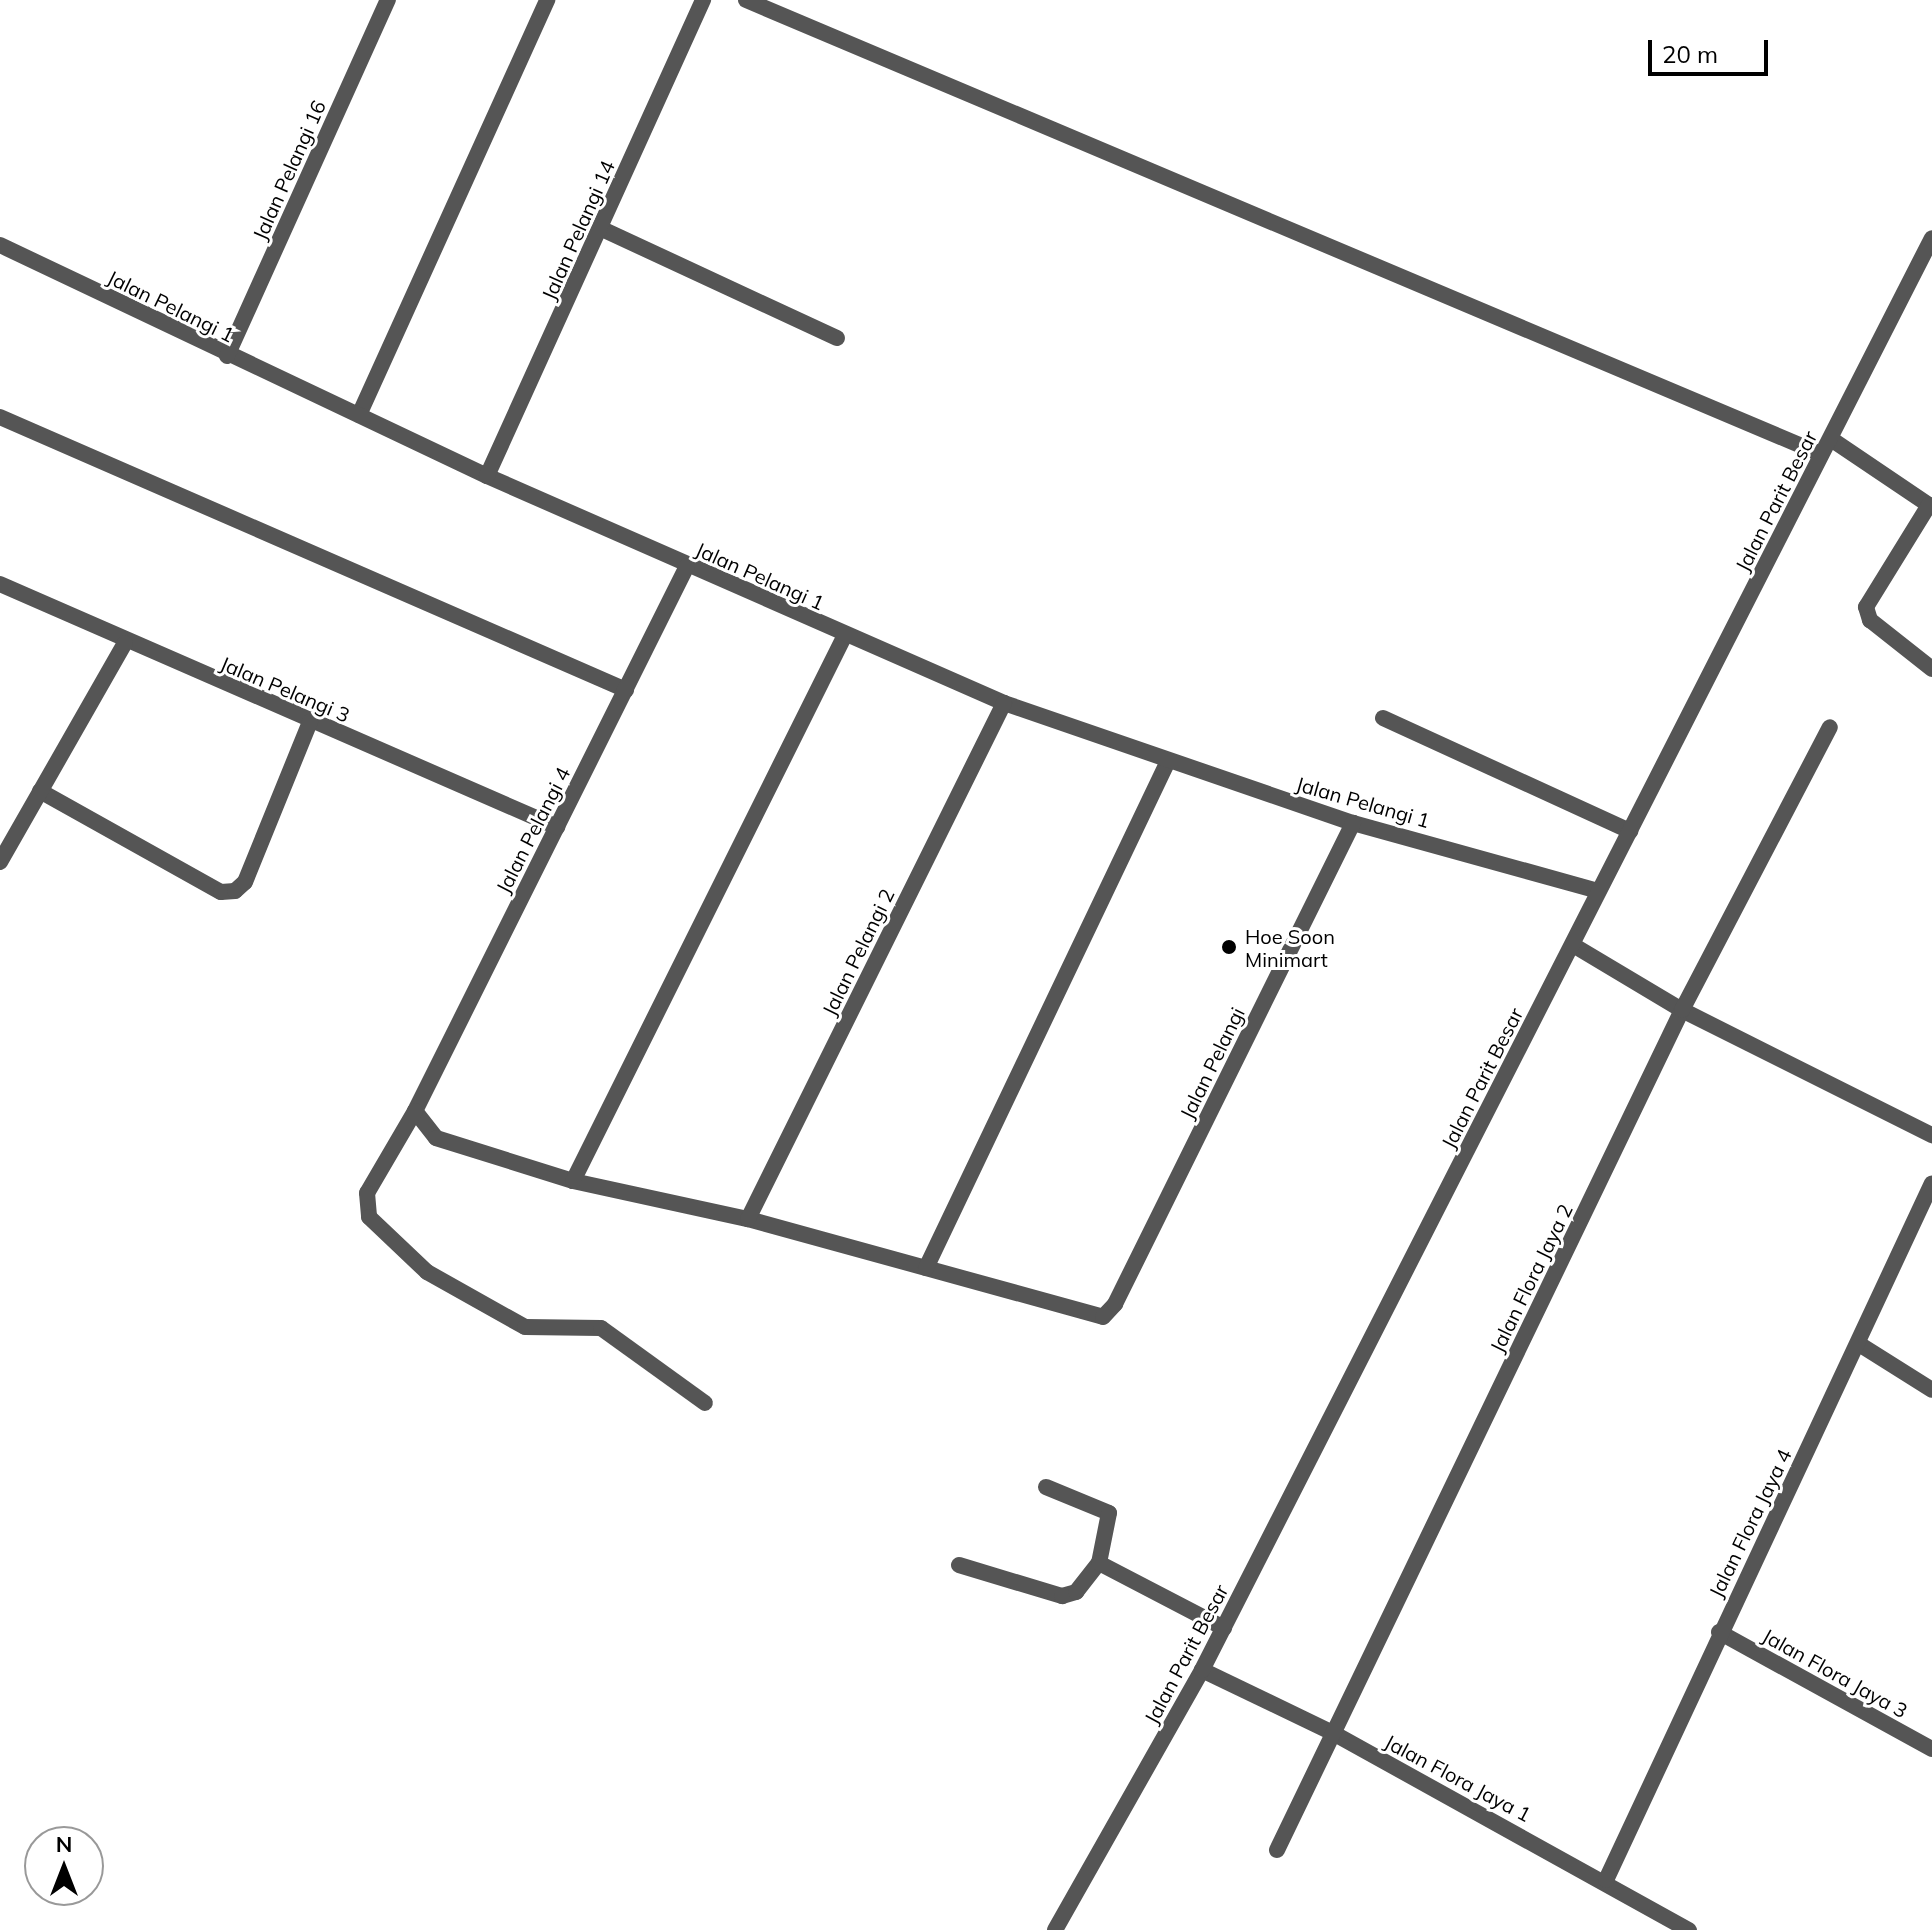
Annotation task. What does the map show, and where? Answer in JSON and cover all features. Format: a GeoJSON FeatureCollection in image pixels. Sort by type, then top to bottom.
{"type":"FeatureCollection","features":[{"type":"Feature","properties":{"kind":"street","name":"Jalan Pelangi 16"},"geometry":{"type":"LineString","coordinates":[[227,356],[388,0]]}},
{"type":"Feature","properties":{"kind":"street"},"geometry":{"type":"LineString","coordinates":[[359,415],[547,0]]}},
{"type":"Feature","properties":{"kind":"street","name":"Jalan Pelangi 14"},"geometry":{"type":"LineString","coordinates":[[487,476],[602,229],[703,0]]}},
{"type":"Feature","properties":{"kind":"street"},"geometry":{"type":"LineString","coordinates":[[746,0],[1821,454]]}},
{"type":"Feature","properties":{"kind":"street"},"geometry":{"type":"LineString","coordinates":[[602,229],[837,338]]}},
{"type":"Feature","properties":{"kind":"street","name":"Jalan Parit Besar"},"geometry":{"type":"LineString","coordinates":[[1055,1930],[1224,1628],[1932,238]]}},
{"type":"Feature","properties":{"kind":"street","name":"Jalan Pelangi 1"},"geometry":{"type":"LineString","coordinates":[[1,249],[487,476],[1004,703],[1353,823],[1598,891]]}},
{"type":"Feature","properties":{"kind":"street"},"geometry":{"type":"LineString","coordinates":[[0,417],[626,690]]}},
{"type":"Feature","properties":{"kind":"street"},"geometry":{"type":"LineString","coordinates":[[1831,439],[1931,506],[1866,607],[1870,620],[1932,669]]}},
{"type":"Feature","properties":{"kind":"street","name":"Jalan Pelangi 4"},"geometry":{"type":"LineString","coordinates":[[687,566],[415,1111],[367,1193],[369,1217],[427,1272],[503,1320],[525,1327],[601,1328],[705,1403]]}},
{"type":"Feature","properties":{"kind":"street","name":"Jalan Pelangi 3"},"geometry":{"type":"LineString","coordinates":[[0,584],[125,643],[557,827]]}},
{"type":"Feature","properties":{"kind":"street"},"geometry":{"type":"LineString","coordinates":[[573,1181],[845,635]]}},
{"type":"Feature","properties":{"kind":"street"},"geometry":{"type":"LineString","coordinates":[[0,862],[125,643]]}},
{"type":"Feature","properties":{"kind":"street","name":"Jalan Pelangi 2"},"geometry":{"type":"LineString","coordinates":[[748,1219],[1004,703]]}},
{"type":"Feature","properties":{"kind":"street"},"geometry":{"type":"LineString","coordinates":[[1383,718],[1630,831]]}},
{"type":"Feature","properties":{"kind":"street"},"geometry":{"type":"LineString","coordinates":[[40,791],[221,892],[235,891],[245,882],[310,722]]}},
{"type":"Feature","properties":{"kind":"street","name":"Jalan Flora Jaya 2"},"geometry":{"type":"LineString","coordinates":[[1277,1850],[1682,1010],[1830,727]]}},
{"type":"Feature","properties":{"kind":"street"},"geometry":{"type":"LineString","coordinates":[[415,1111],[436,1138],[573,1181],[748,1219],[926,1268],[1168,761]]}},
{"type":"Feature","properties":{"kind":"street","name":"Jalan Pelangi"},"geometry":{"type":"LineString","coordinates":[[926,1268],[1103,1317],[1115,1304],[1353,823]]}},
{"type":"Feature","properties":{"kind":"street"},"geometry":{"type":"LineString","coordinates":[[1573,945],[1682,1010],[1932,1135]]}},
{"type":"Feature","properties":{"kind":"street","name":"Jalan Flora Jaya 4"},"geometry":{"type":"LineString","coordinates":[[1606,1880],[1719,1632],[1859,1344],[1932,1183]]}},
{"type":"Feature","properties":{"kind":"street"},"geometry":{"type":"LineString","coordinates":[[1859,1344],[1932,1390]]}},
{"type":"Feature","properties":{"kind":"street"},"geometry":{"type":"LineString","coordinates":[[959,1565],[1062,1596],[1076,1592],[1099,1563],[1109,1513],[1046,1487]]}},
{"type":"Feature","properties":{"kind":"street"},"geometry":{"type":"LineString","coordinates":[[1099,1563],[1224,1628]]}},
{"type":"Feature","properties":{"kind":"street","name":"Jalan Flora Jaya 3"},"geometry":{"type":"LineString","coordinates":[[1719,1632],[1932,1749]]}},
{"type":"Feature","properties":{"kind":"street","name":"Jalan Flora Jaya 1"},"geometry":{"type":"LineString","coordinates":[[1202,1670],[1333,1733],[1606,1880],[1689,1930]]}},
{"type":"Feature","properties":{"kind":"place","name":"Hoe Soon Minimart"},"geometry":{"type":"Point","coordinates":[1229,947]}}]}
